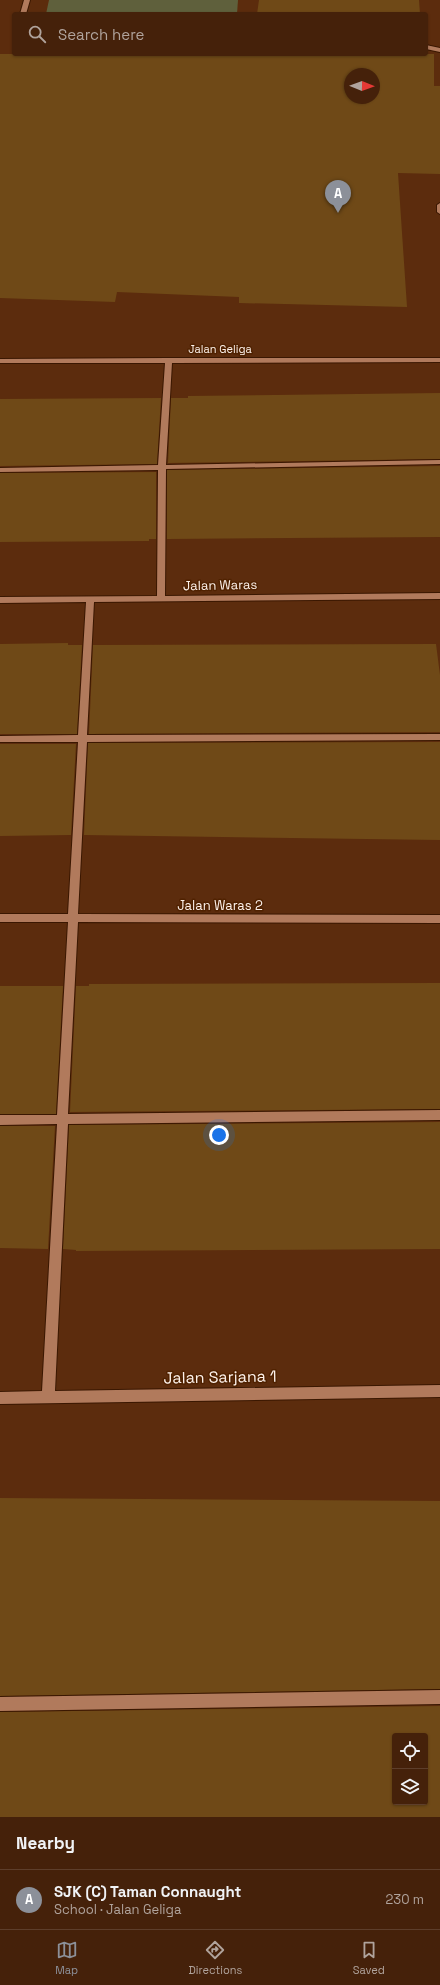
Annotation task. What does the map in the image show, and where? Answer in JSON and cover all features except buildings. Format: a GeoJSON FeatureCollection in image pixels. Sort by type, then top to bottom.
{"type":"FeatureCollection","features":[{"type":"Feature","properties":{"kind":"street"},"geometry":{"type":"LineString","coordinates":[[24,12],[27,0]]}},
{"type":"Feature","properties":{"kind":"street"},"geometry":{"type":"LineString","coordinates":[[428,48],[440,50]]}},
{"type":"Feature","properties":{"kind":"street"},"geometry":{"type":"LineString","coordinates":[[440,205],[440,212]]}},
{"type":"Feature","properties":{"kind":"street"},"geometry":{"type":"LineString","coordinates":[[161,599],[162,468],[169,360]]}},
{"type":"Feature","properties":{"kind":"street","name":"Jalan Geliga"},"geometry":{"type":"LineString","coordinates":[[0,361],[440,360]]}},
{"type":"Feature","properties":{"kind":"street"},"geometry":{"type":"LineString","coordinates":[[0,470],[440,462]]}},
{"type":"Feature","properties":{"kind":"street","name":"Jalan Waras"},"geometry":{"type":"LineString","coordinates":[[0,600],[440,596]]}},
{"type":"Feature","properties":{"kind":"street"},"geometry":{"type":"LineString","coordinates":[[48,1397],[90,600]]}},
{"type":"Feature","properties":{"kind":"street"},"geometry":{"type":"LineString","coordinates":[[0,739],[440,737]]}},
{"type":"Feature","properties":{"kind":"street","name":"Jalan Waras 2"},"geometry":{"type":"LineString","coordinates":[[0,918],[440,919]]}},
{"type":"Feature","properties":{"kind":"street"},"geometry":{"type":"LineString","coordinates":[[0,1120],[440,1115]]}},
{"type":"Feature","properties":{"kind":"street","name":"Jalan Sarjana 1"},"geometry":{"type":"LineString","coordinates":[[0,1398],[440,1391]]}},
{"type":"Feature","properties":{"kind":"street"},"geometry":{"type":"LineString","coordinates":[[0,1704],[440,1697]]}},
{"type":"Feature","properties":{"kind":"green space"},"geometry":{"type":"Polygon","coordinates":[[[49,0],[238,0],[237,12],[46,12],[49,0]]]}},
{"type":"Feature","properties":{"kind":"place","name":"SJK (C) Taman Connaught"},"geometry":{"type":"Point","coordinates":[338,213]}}]}
